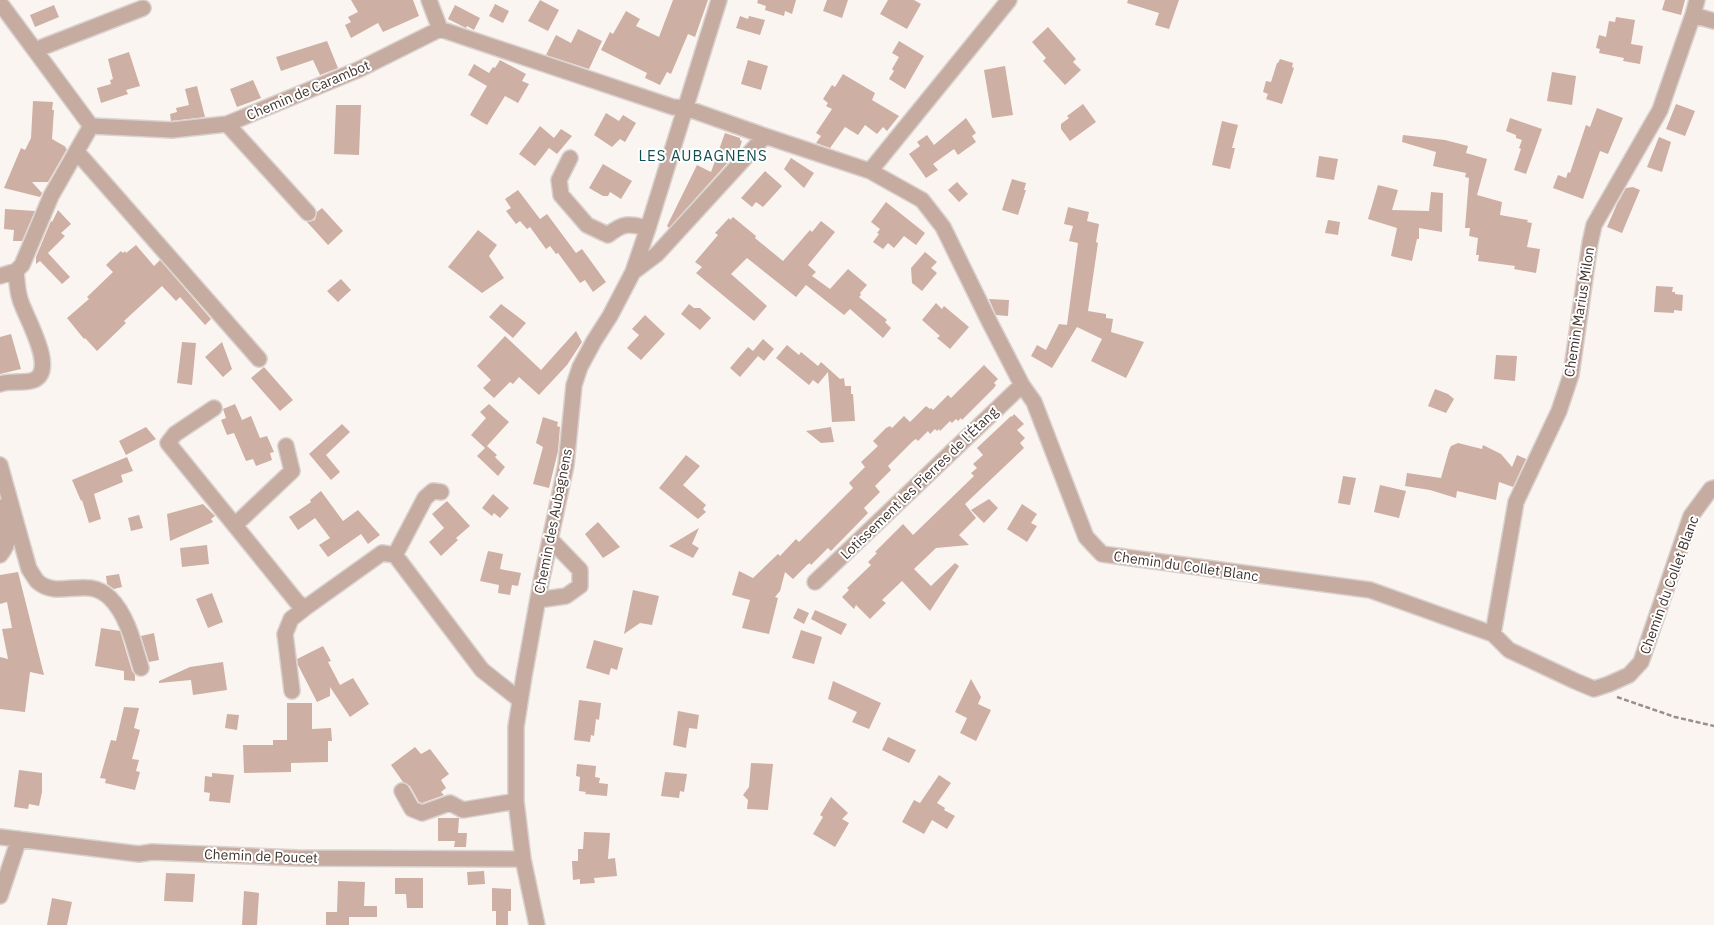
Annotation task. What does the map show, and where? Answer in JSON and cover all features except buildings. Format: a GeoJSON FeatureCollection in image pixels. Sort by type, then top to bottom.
{"type":"FeatureCollection","features":[{"type":"Feature","properties":{"kind":"street"},"geometry":{"type":"LineString","coordinates":[[429,0],[440,30],[673,107],[686,108]]}},
{"type":"Feature","properties":{"kind":"street","name":"Chemin des Aubagnens"},"geometry":{"type":"LineString","coordinates":[[537,925],[523,859],[516,800],[516,728],[538,600],[566,465],[574,385],[580,367],[633,272],[719,0]]}},
{"type":"Feature","properties":{"kind":"street"},"geometry":{"type":"LineString","coordinates":[[870,171],[1009,0]]}},
{"type":"Feature","properties":{"kind":"street"},"geometry":{"type":"LineString","coordinates":[[0,3],[91,126],[51,196],[22,265],[16,272],[0,276]]}},
{"type":"Feature","properties":{"kind":"street"},"geometry":{"type":"LineString","coordinates":[[1695,7],[1714,21]]}},
{"type":"Feature","properties":{"kind":"street","name":"Chemin Marius Milon"},"geometry":{"type":"LineString","coordinates":[[1493,634],[1516,502],[1559,412],[1571,375],[1594,225],[1660,110],[1695,7]]}},
{"type":"Feature","properties":{"kind":"street"},"geometry":{"type":"LineString","coordinates":[[35,50],[143,8]]}},
{"type":"Feature","properties":{"kind":"street","name":"Chemin de Carambot"},"geometry":{"type":"LineString","coordinates":[[91,126],[172,130],[227,124],[360,69],[440,30]]}},
{"type":"Feature","properties":{"kind":"street","name":"Chemin du Collet Blanc"},"geometry":{"type":"LineString","coordinates":[[686,108],[870,171],[922,200],[942,227],[1022,385],[1034,402],[1086,537],[1102,554],[1370,590],[1493,634],[1509,650],[1594,688],[1629,675],[1641,662],[1691,516],[1711,489],[1714,488]]}},
{"type":"Feature","properties":{"kind":"street"},"geometry":{"type":"LineString","coordinates":[[227,124],[308,213]]}},
{"type":"Feature","properties":{"kind":"street"},"geometry":{"type":"LineString","coordinates":[[633,272],[657,254],[765,136]]}},
{"type":"Feature","properties":{"kind":"street"},"geometry":{"type":"LineString","coordinates":[[77,152],[259,359]]}},
{"type":"Feature","properties":{"kind":"street"},"geometry":{"type":"LineString","coordinates":[[570,158],[559,180],[561,196],[587,225],[608,235],[620,226],[631,224],[648,228]]}},
{"type":"Feature","properties":{"kind":"street"},"geometry":{"type":"LineString","coordinates":[[0,384],[33,381],[40,376],[44,367],[43,356],[19,298],[16,272]]}},
{"type":"Feature","properties":{"kind":"street","name":"Lotissement les Pierres de l'Étang"},"geometry":{"type":"LineString","coordinates":[[815,582],[1022,385]]}},
{"type":"Feature","properties":{"kind":"street"},"geometry":{"type":"LineString","coordinates":[[214,408],[174,434],[168,443],[297,602],[305,608]]}},
{"type":"Feature","properties":{"kind":"street"},"geometry":{"type":"LineString","coordinates":[[235,525],[292,471],[286,446]]}},
{"type":"Feature","properties":{"kind":"street"},"geometry":{"type":"LineString","coordinates":[[0,465],[29,569],[39,582],[49,587],[60,590],[88,587],[96,589],[110,598],[121,612],[129,630],[141,668]]}},
{"type":"Feature","properties":{"kind":"street"},"geometry":{"type":"LineString","coordinates":[[395,555],[426,498],[433,491],[441,492]]}},
{"type":"Feature","properties":{"kind":"street"},"geometry":{"type":"LineString","coordinates":[[0,508],[8,537],[7,547],[0,555]]}},
{"type":"Feature","properties":{"kind":"street"},"geometry":{"type":"LineString","coordinates":[[538,600],[566,596],[580,586],[580,570],[551,540]]}},
{"type":"Feature","properties":{"kind":"street"},"geometry":{"type":"LineString","coordinates":[[292,691],[285,634],[291,620],[382,553],[395,555],[482,670],[520,700]]}},
{"type":"Feature","properties":{"kind":"street"},"geometry":{"type":"LineString","coordinates":[[402,792],[412,809],[422,813],[450,803],[463,810],[516,800]]}},
{"type":"Feature","properties":{"kind":"street","name":"Chemin de Poucet"},"geometry":{"type":"LineString","coordinates":[[0,837],[139,854],[152,852],[297,858],[523,859]]}},
{"type":"Feature","properties":{"kind":"street"},"geometry":{"type":"LineString","coordinates":[[0,896],[19,838]]}},
{"type":"Feature","properties":{"kind":"path"},"geometry":{"type":"LineString","coordinates":[[1594,688],[1675,717],[1714,726]]}},
{"type":"Feature","properties":{"kind":"district","name":"LES AUBAGNENS"},"geometry":{"type":"Point","coordinates":[703,155]}}]}
